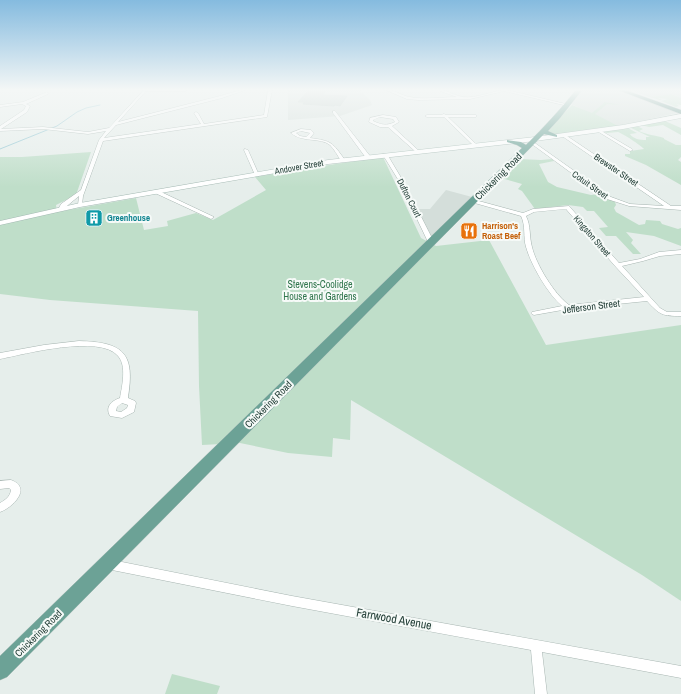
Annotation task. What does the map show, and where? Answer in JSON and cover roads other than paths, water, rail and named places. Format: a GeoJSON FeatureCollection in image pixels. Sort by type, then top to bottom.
{"type":"FeatureCollection","features":[{"type":"Feature","properties":{"kind":"main road"},"geometry":{"type":"LineString","coordinates":[[509,141],[531,143],[551,122]]}},
{"type":"Feature","properties":{"kind":"main road","name":"Andover Street"},"geometry":{"type":"LineString","coordinates":[[0,223],[62,208],[343,160],[509,141],[531,143],[556,136],[640,122]]}},
{"type":"Feature","properties":{"kind":"main road"},"geometry":{"type":"LineString","coordinates":[[542,132],[556,136]]}},
{"type":"Feature","properties":{"kind":"main road","name":"Chickering Road"},"geometry":{"type":"LineString","coordinates":[[0,670],[531,143]]}},
{"type":"Feature","properties":{"kind":"street"},"geometry":{"type":"LineString","coordinates":[[0,129],[9,122]]}},
{"type":"Feature","properties":{"kind":"street"},"geometry":{"type":"LineString","coordinates":[[80,205],[80,200],[102,138],[115,124],[121,122]]}},
{"type":"Feature","properties":{"kind":"street"},"geometry":{"type":"LineString","coordinates":[[0,129],[51,128],[88,133],[102,138],[221,122]]}},
{"type":"Feature","properties":{"kind":"street"},"geometry":{"type":"LineString","coordinates":[[342,122],[368,157]]}},
{"type":"Feature","properties":{"kind":"street"},"geometry":{"type":"LineString","coordinates":[[372,122],[377,125],[389,126],[396,122]]}},
{"type":"Feature","properties":{"kind":"street"},"geometry":{"type":"LineString","coordinates":[[451,122],[475,145]]}},
{"type":"Feature","properties":{"kind":"street"},"geometry":{"type":"LineString","coordinates":[[389,126],[417,152]]}},
{"type":"Feature","properties":{"kind":"street"},"geometry":{"type":"LineString","coordinates":[[88,133],[110,129]]}},
{"type":"Feature","properties":{"kind":"street"},"geometry":{"type":"LineString","coordinates":[[598,130],[631,150]]}},
{"type":"Feature","properties":{"kind":"street","name":"Brewster Street"},"geometry":{"type":"LineString","coordinates":[[563,135],[669,207]]}},
{"type":"Feature","properties":{"kind":"street"},"geometry":{"type":"LineString","coordinates":[[307,138],[331,144],[343,160]]}},
{"type":"Feature","properties":{"kind":"street","name":"Cotuit Street"},"geometry":{"type":"LineString","coordinates":[[531,143],[609,198],[629,205],[681,208]]}},
{"type":"Feature","properties":{"kind":"street"},"geometry":{"type":"LineString","coordinates":[[246,150],[256,175]]}},
{"type":"Feature","properties":{"kind":"street","name":"Dufton Court"},"geometry":{"type":"LineString","coordinates":[[385,155],[401,181],[431,242]]}},
{"type":"Feature","properties":{"kind":"street"},"geometry":{"type":"LineString","coordinates":[[62,208],[63,205],[84,190]]}},
{"type":"Feature","properties":{"kind":"street"},"geometry":{"type":"LineString","coordinates":[[169,198],[166,195],[171,190]]}},
{"type":"Feature","properties":{"kind":"street"},"geometry":{"type":"LineString","coordinates":[[157,192],[211,217]]}},
{"type":"Feature","properties":{"kind":"street"},"geometry":{"type":"LineString","coordinates":[[473,201],[523,215],[527,228],[528,245],[534,261],[559,302],[568,307]]}},
{"type":"Feature","properties":{"kind":"street","name":"Kingston Street"},"geometry":{"type":"LineString","coordinates":[[523,215],[534,211],[567,207],[648,299],[662,312],[669,314],[681,314]]}},
{"type":"Feature","properties":{"kind":"street","name":"Kingston Street"},"geometry":{"type":"LineString","coordinates":[[617,265],[641,260],[659,254],[681,252]]}},
{"type":"Feature","properties":{"kind":"street","name":"Jefferson Street"},"geometry":{"type":"LineString","coordinates":[[534,313],[568,307],[648,299]]}},
{"type":"Feature","properties":{"kind":"street"},"geometry":{"type":"LineString","coordinates":[[0,356],[66,343],[93,344],[114,349],[120,352],[124,359],[127,382],[124,400]]}},
{"type":"Feature","properties":{"kind":"street"},"geometry":{"type":"LineString","coordinates":[[0,485],[11,484],[16,489],[16,493],[11,501],[0,508]]}},
{"type":"Feature","properties":{"kind":"street","name":"Farrwood Avenue"},"geometry":{"type":"LineString","coordinates":[[107,564],[292,601],[681,672]]}},
{"type":"Feature","properties":{"kind":"street"},"geometry":{"type":"LineString","coordinates":[[536,645],[541,694]]}},
{"type":"Feature","properties":{"kind":"waterway"},"geometry":{"type":"LineString","coordinates":[[0,149],[57,126],[62,122]]}},
{"type":"Feature","properties":{"kind":"place","name":"Greenhouse"},"geometry":{"type":"Point","coordinates":[94,218]}},
{"type":"Feature","properties":{"kind":"place","name":"Harrison's Roast Beef"},"geometry":{"type":"Point","coordinates":[469,231]}},
{"type":"Feature","properties":{"kind":"park label","name":"Stevens-Coolidge House and Gardens"},"geometry":{"type":"Point","coordinates":[320,290]}}]}
